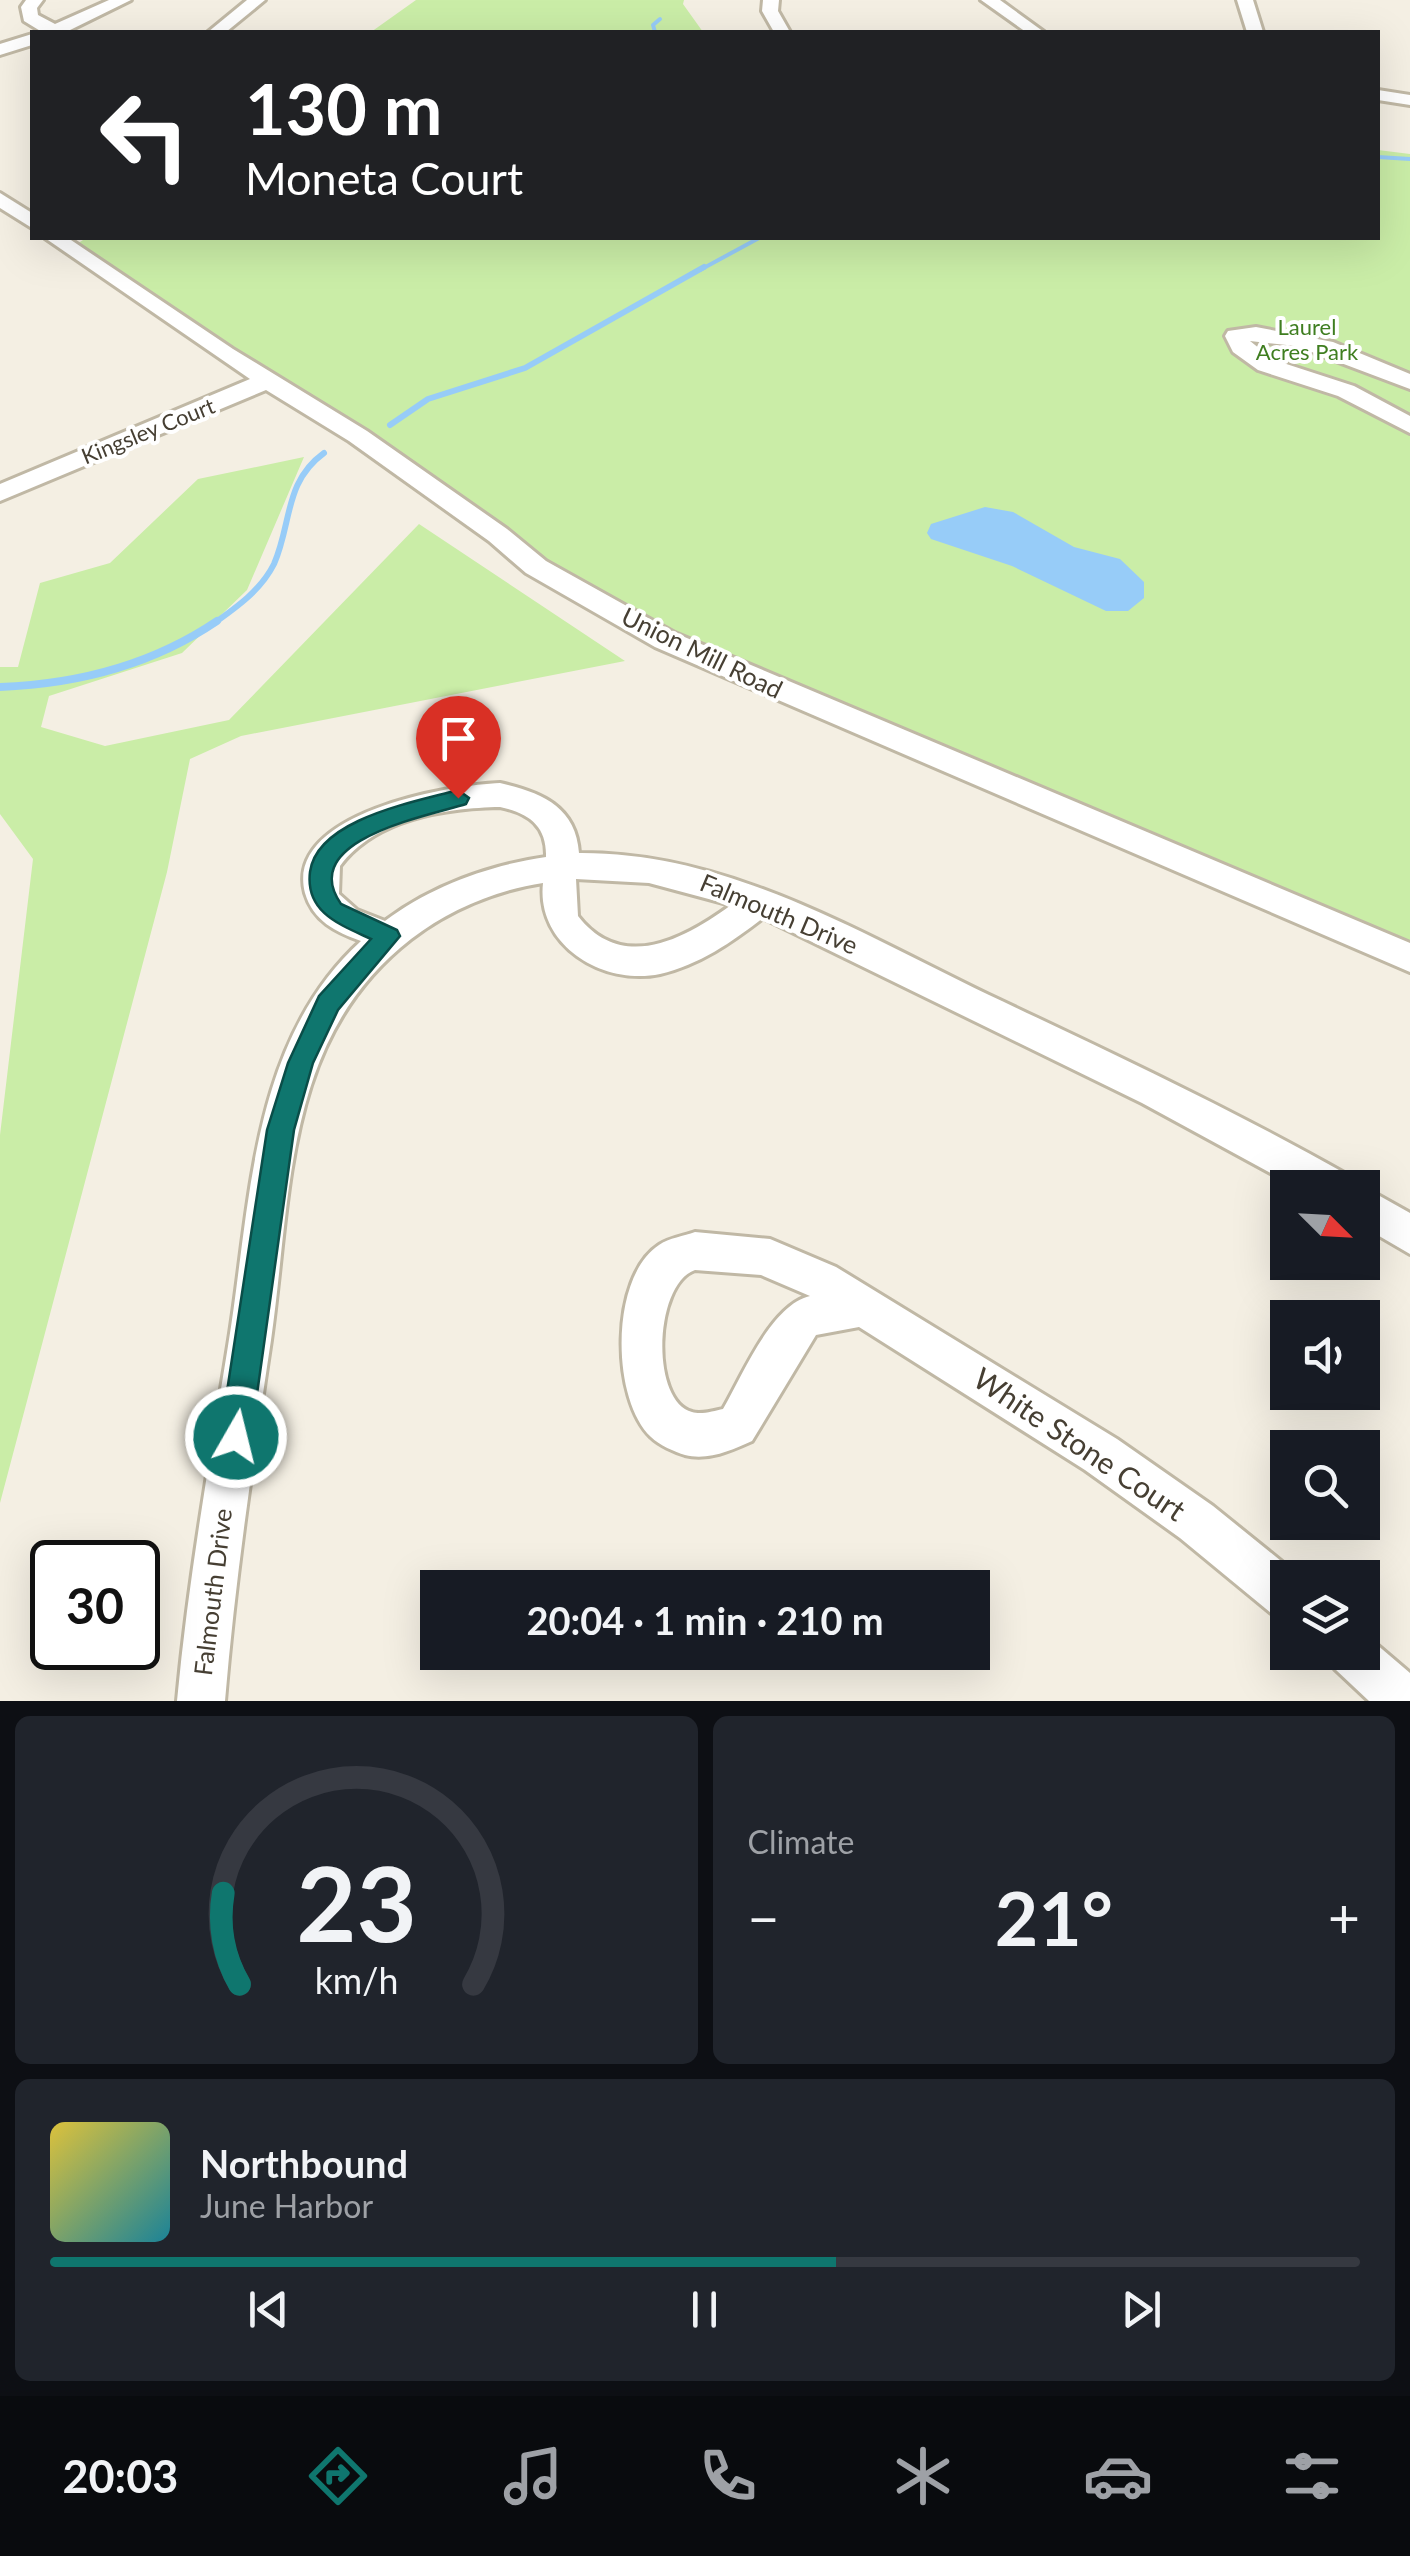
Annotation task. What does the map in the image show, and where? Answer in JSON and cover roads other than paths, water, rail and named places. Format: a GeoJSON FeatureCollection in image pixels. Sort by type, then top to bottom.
{"type":"FeatureCollection","features":[{"type":"Feature","properties":{"kind":"street"},"geometry":{"type":"LineString","coordinates":[[35,0],[30,17],[51,30]]}},
{"type":"Feature","properties":{"kind":"street"},"geometry":{"type":"LineString","coordinates":[[58,30],[123,0]]}},
{"type":"Feature","properties":{"kind":"street"},"geometry":{"type":"LineString","coordinates":[[83,30],[150,0]]}},
{"type":"Feature","properties":{"kind":"street"},"geometry":{"type":"LineString","coordinates":[[219,30],[257,0]]}},
{"type":"Feature","properties":{"kind":"street"},"geometry":{"type":"LineString","coordinates":[[771,0],[770,11],[781,30]]}},
{"type":"Feature","properties":{"kind":"street"},"geometry":{"type":"LineString","coordinates":[[989,0],[1033,30]]}},
{"type":"Feature","properties":{"kind":"street"},"geometry":{"type":"LineString","coordinates":[[1245,0],[1253,30]]}},
{"type":"Feature","properties":{"kind":"street"},"geometry":{"type":"LineString","coordinates":[[0,50],[30,40]]}},
{"type":"Feature","properties":{"kind":"street"},"geometry":{"type":"LineString","coordinates":[[0,60],[30,50]]}},
{"type":"Feature","properties":{"kind":"street"},"geometry":{"type":"LineString","coordinates":[[1380,94],[1410,100]]}},
{"type":"Feature","properties":{"kind":"street"},"geometry":{"type":"LineString","coordinates":[[4,206],[30,221]]}},
{"type":"Feature","properties":{"kind":"street","name":"Union Mill Road"},"geometry":{"type":"LineString","coordinates":[[58,240],[370,445],[498,535],[536,567],[665,640],[1410,958]]}},
{"type":"Feature","properties":{"kind":"street"},"geometry":{"type":"LineString","coordinates":[[1410,382],[1278,335],[1253,332],[1236,336],[1246,354],[1271,367],[1344,390],[1410,426]]}},
{"type":"Feature","properties":{"kind":"street","name":"Kingsley Court"},"geometry":{"type":"LineString","coordinates":[[0,493],[268,380]]}},
{"type":"Feature","properties":{"kind":"street","name":"Kingsley Court"},"geometry":{"type":"LineString","coordinates":[[0,502],[27,481]]}},
{"type":"Feature","properties":{"kind":"street"},"geometry":{"type":"LineString","coordinates":[[388,936],[333,911],[324,898],[320,881],[322,862],[336,846],[378,820],[458,798],[508,795],[530,801],[546,812],[561,838],[557,888],[567,928],[590,948],[621,960],[644,962],[689,952],[760,901]]}},
{"type":"Feature","properties":{"kind":"street","name":"Falmouth Drive"},"geometry":{"type":"LineString","coordinates":[[202,1701],[225,1488],[280,1130],[312,1032],[348,977],[388,936],[424,911],[485,882],[561,866],[646,867],[713,883],[760,901],[1188,1107],[1302,1170]]}},
{"type":"Feature","properties":{"kind":"street"},"geometry":{"type":"LineString","coordinates":[[1380,1216],[1410,1235]]}},
{"type":"Feature","properties":{"kind":"street","name":"White Stone Court"},"geometry":{"type":"LineString","coordinates":[[862,1306],[804,1317],[788,1336],[736,1426],[709,1435],[682,1433],[657,1414],[648,1387],[643,1326],[646,1293],[660,1268],[689,1250],[773,1259],[862,1306],[1122,1468],[1270,1582]]}},
{"type":"Feature","properties":{"kind":"street"},"geometry":{"type":"LineString","coordinates":[[1371,1670],[1404,1701]]}},
{"type":"Feature","properties":{"kind":"water"},"geometry":{"type":"Polygon","coordinates":[[[985,507],[1013,512],[1074,547],[1120,559],[1144,582],[1144,598],[1128,611],[1106,611],[1012,566],[931,539],[927,533],[931,524],[985,507]]]}},
{"type":"Feature","properties":{"kind":"waterway"},"geometry":{"type":"LineString","coordinates":[[654,30],[653,25],[660,19]]}},
{"type":"Feature","properties":{"kind":"waterway"},"geometry":{"type":"LineString","coordinates":[[1380,157],[1410,159]]}},
{"type":"Feature","properties":{"kind":"waterway"},"geometry":{"type":"LineString","coordinates":[[700,270],[755,240]]}},
{"type":"Feature","properties":{"kind":"waterway"},"geometry":{"type":"LineString","coordinates":[[390,425],[428,399],[525,368],[704,267]]}},
{"type":"Feature","properties":{"kind":"waterway"},"geometry":{"type":"LineString","coordinates":[[216,621],[248,597],[269,573],[280,549],[295,490],[311,464],[324,453]]}},
{"type":"Feature","properties":{"kind":"waterway"},"geometry":{"type":"LineString","coordinates":[[0,687],[57,682],[113,669],[166,649],[216,621]]}},
{"type":"Feature","properties":{"kind":"waterway"},"geometry":{"type":"LineString","coordinates":[[213,624],[216,621]]}},
{"type":"Feature","properties":{"kind":"park label","name":"Laurel Acres Park"},"geometry":{"type":"Point","coordinates":[1307,340]}}]}
